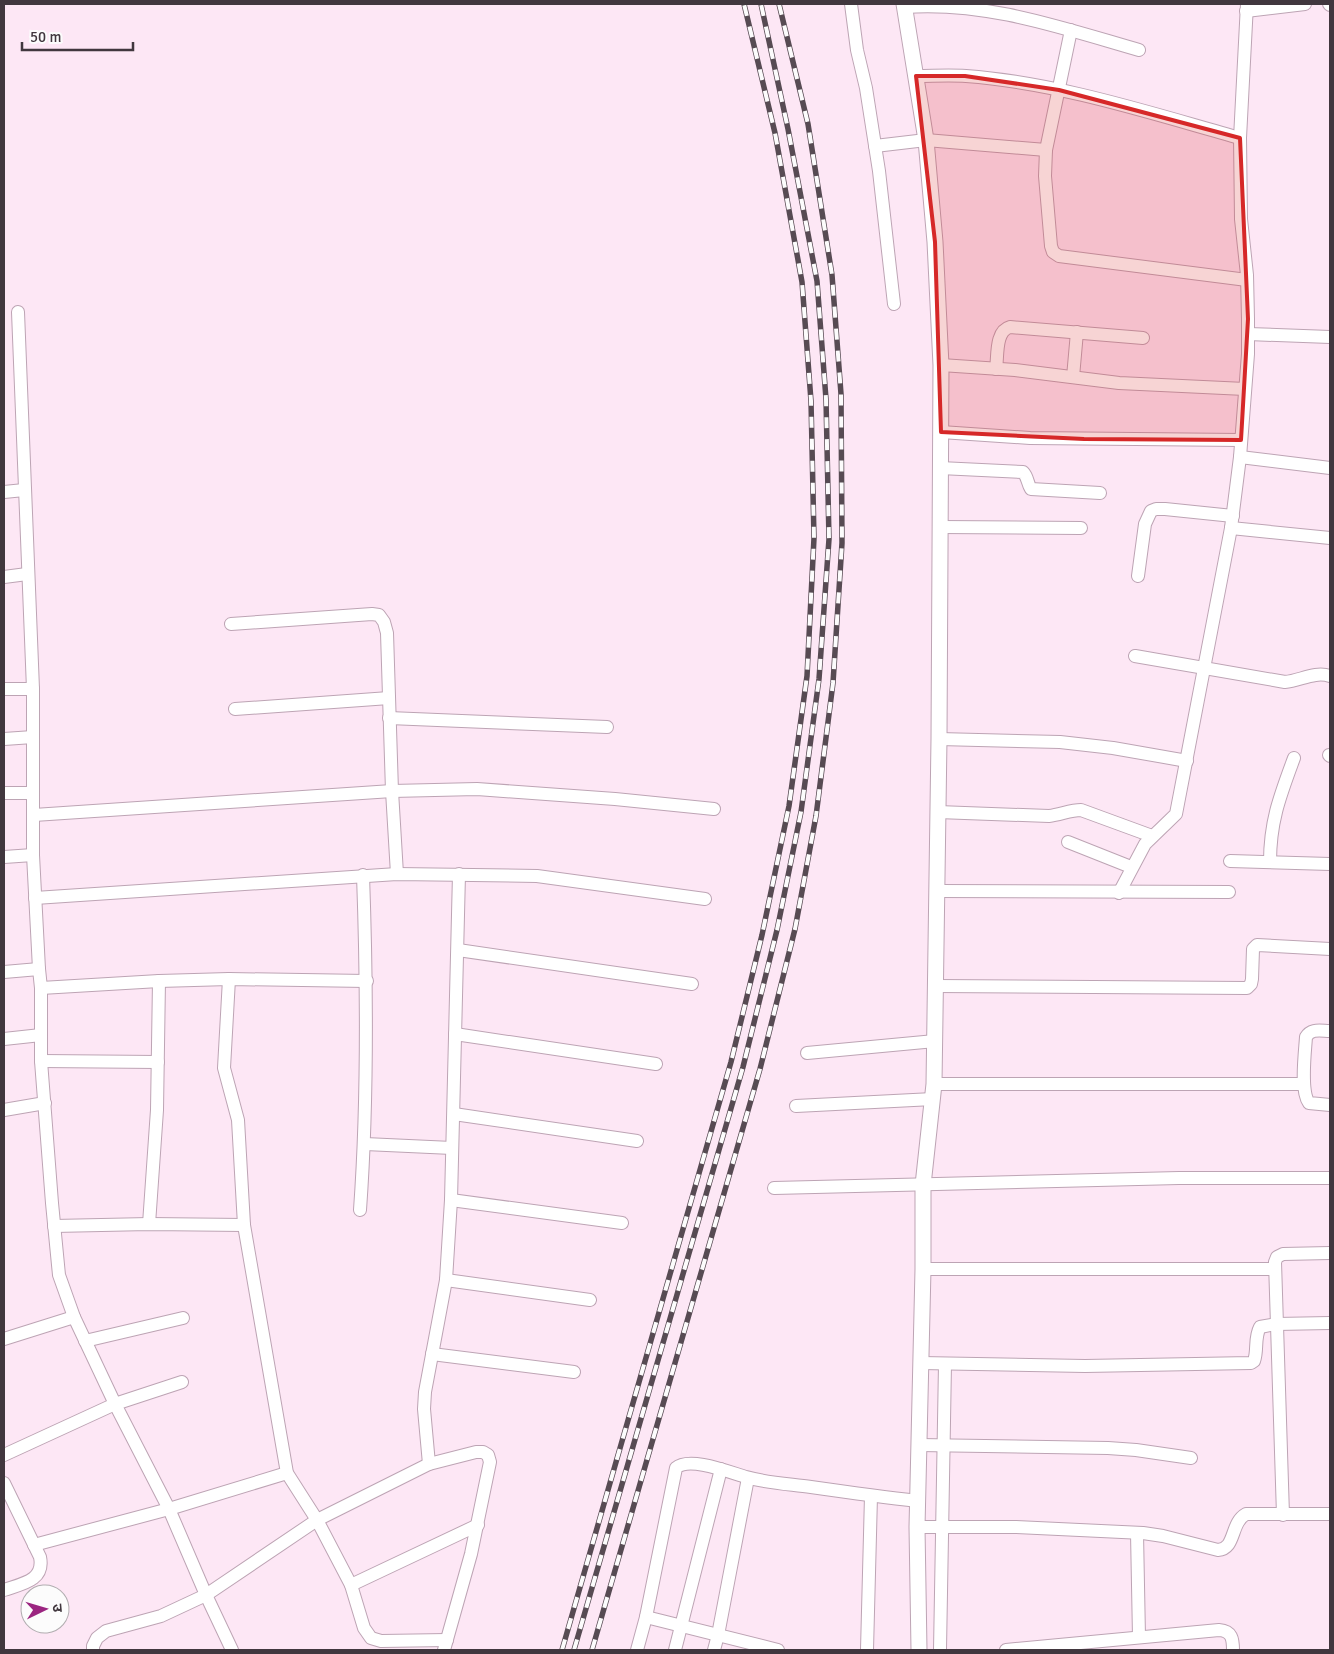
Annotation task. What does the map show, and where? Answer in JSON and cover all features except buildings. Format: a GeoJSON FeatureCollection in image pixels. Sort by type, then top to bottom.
{"type":"FeatureCollection","features":[{"type":"Feature","properties":{"kind":"street"},"geometry":{"type":"LineString","coordinates":[[851,4],[857,50],[866,88],[875,146],[894,304]]}},
{"type":"Feature","properties":{"kind":"street"},"geometry":{"type":"LineString","coordinates":[[1119,893],[1145,844],[1176,814],[1232,522],[1240,457],[1248,334],[1247,280],[1241,219],[1240,138],[1246,7],[1305,4]]}},
{"type":"Feature","properties":{"kind":"street"},"geometry":{"type":"LineString","coordinates":[[919,1650],[917,1527],[923,1185],[934,1092],[936,986],[941,365],[935,242],[926,140],[904,5],[988,10],[1071,30],[1139,50]]}},
{"type":"Feature","properties":{"kind":"street"},"geometry":{"type":"LineString","coordinates":[[1071,30],[1046,150],[1045,176],[1050,246],[1053,252],[1059,256],[1247,280]]}},
{"type":"Feature","properties":{"kind":"street"},"geometry":{"type":"LineString","coordinates":[[916,76],[965,76],[1059,90],[1100,99],[1240,138]]}},
{"type":"Feature","properties":{"kind":"street"},"geometry":{"type":"LineString","coordinates":[[875,146],[926,140],[1046,150]]}},
{"type":"Feature","properties":{"kind":"street"},"geometry":{"type":"LineString","coordinates":[[18,312],[33,689],[33,855],[41,988],[41,1061],[59,1275],[74,1317],[114,1404],[169,1509],[232,1650]]}},
{"type":"Feature","properties":{"kind":"street"},"geometry":{"type":"LineString","coordinates":[[996,369],[1000,333],[1004,328],[1143,338]]}},
{"type":"Feature","properties":{"kind":"street"},"geometry":{"type":"LineString","coordinates":[[1073,377],[1078,332]]}},
{"type":"Feature","properties":{"kind":"street"},"geometry":{"type":"LineString","coordinates":[[1248,334],[1330,337]]}},
{"type":"Feature","properties":{"kind":"street"},"geometry":{"type":"LineString","coordinates":[[941,365],[996,369],[1119,383],[1245,389]]}},
{"type":"Feature","properties":{"kind":"street"},"geometry":{"type":"LineString","coordinates":[[940,432],[1030,438],[1241,440]]}},
{"type":"Feature","properties":{"kind":"street"},"geometry":{"type":"LineString","coordinates":[[1240,457],[1330,468]]}},
{"type":"Feature","properties":{"kind":"street"},"geometry":{"type":"LineString","coordinates":[[940,468],[1023,472],[1027,476],[1028,484],[1031,488],[1100,494]]}},
{"type":"Feature","properties":{"kind":"street"},"geometry":{"type":"LineString","coordinates":[[4,492],[24,490]]}},
{"type":"Feature","properties":{"kind":"street"},"geometry":{"type":"LineString","coordinates":[[1138,576],[1145,524],[1151,511],[1156,509],[1330,538]]}},
{"type":"Feature","properties":{"kind":"street"},"geometry":{"type":"LineString","coordinates":[[940,527],[1081,528]]}},
{"type":"Feature","properties":{"kind":"street"},"geometry":{"type":"LineString","coordinates":[[4,577],[27,574]]}},
{"type":"Feature","properties":{"kind":"street"},"geometry":{"type":"LineString","coordinates":[[231,624],[372,614],[379,615],[384,622],[387,633],[392,792],[397,874]]}},
{"type":"Feature","properties":{"kind":"street"},"geometry":{"type":"LineString","coordinates":[[1135,656],[1285,682],[1313,675],[1325,674],[1330,676]]}},
{"type":"Feature","properties":{"kind":"street"},"geometry":{"type":"LineString","coordinates":[[4,689],[33,689]]}},
{"type":"Feature","properties":{"kind":"street"},"geometry":{"type":"LineString","coordinates":[[234,709],[389,698]]}},
{"type":"Feature","properties":{"kind":"street"},"geometry":{"type":"LineString","coordinates":[[389,718],[607,727]]}},
{"type":"Feature","properties":{"kind":"street"},"geometry":{"type":"LineString","coordinates":[[4,739],[33,737]]}},
{"type":"Feature","properties":{"kind":"street"},"geometry":{"type":"LineString","coordinates":[[939,739],[1060,742],[1113,748],[1187,761]]}},
{"type":"Feature","properties":{"kind":"street"},"geometry":{"type":"LineString","coordinates":[[1270,862],[1270,838],[1273,820],[1294,758]]}},
{"type":"Feature","properties":{"kind":"street"},"geometry":{"type":"LineString","coordinates":[[34,815],[392,792],[477,789],[615,799],[714,809]]}},
{"type":"Feature","properties":{"kind":"street"},"geometry":{"type":"LineString","coordinates":[[4,793],[33,793]]}},
{"type":"Feature","properties":{"kind":"street"},"geometry":{"type":"LineString","coordinates":[[938,812],[1059,816],[1073,810],[1081,810],[1152,836]]}},
{"type":"Feature","properties":{"kind":"street"},"geometry":{"type":"LineString","coordinates":[[1068,842],[1132,867]]}},
{"type":"Feature","properties":{"kind":"street"},"geometry":{"type":"LineString","coordinates":[[4,857],[33,855]]}},
{"type":"Feature","properties":{"kind":"street"},"geometry":{"type":"LineString","coordinates":[[1230,861],[1330,864]]}},
{"type":"Feature","properties":{"kind":"street"},"geometry":{"type":"LineString","coordinates":[[429,1464],[424,1409],[425,1392],[446,1280],[451,1200],[459,874]]}},
{"type":"Feature","properties":{"kind":"street"},"geometry":{"type":"LineString","coordinates":[[35,898],[363,875],[459,874],[537,876],[705,899]]}},
{"type":"Feature","properties":{"kind":"street"},"geometry":{"type":"LineString","coordinates":[[360,1210],[365,1144],[367,981],[363,875]]}},
{"type":"Feature","properties":{"kind":"street"},"geometry":{"type":"LineString","coordinates":[[937,891],[1229,892]]}},
{"type":"Feature","properties":{"kind":"street"},"geometry":{"type":"LineString","coordinates":[[936,986],[1247,988],[1251,984],[1252,953],[1257,945],[1330,949]]}},
{"type":"Feature","properties":{"kind":"street"},"geometry":{"type":"LineString","coordinates":[[458,950],[692,984]]}},
{"type":"Feature","properties":{"kind":"street"},"geometry":{"type":"LineString","coordinates":[[4,972],[39,969]]}},
{"type":"Feature","properties":{"kind":"street"},"geometry":{"type":"LineString","coordinates":[[41,988],[229,979],[367,981]]}},
{"type":"Feature","properties":{"kind":"street"},"geometry":{"type":"LineString","coordinates":[[93,1650],[97,1638],[106,1631],[161,1616],[206,1595],[317,1520],[429,1464],[476,1452],[483,1452],[488,1455],[490,1462],[478,1525],[445,1645],[381,1641],[371,1638],[364,1628],[351,1585],[317,1520],[287,1473],[244,1225],[238,1120],[224,1068],[229,979]]}},
{"type":"Feature","properties":{"kind":"street"},"geometry":{"type":"LineString","coordinates":[[149,1224],[158,1062],[159,981]]}},
{"type":"Feature","properties":{"kind":"street"},"geometry":{"type":"LineString","coordinates":[[1330,1031],[1308,1032],[1306,1037],[1304,1084],[1305,1098],[1309,1103],[1330,1104]]}},
{"type":"Feature","properties":{"kind":"street"},"geometry":{"type":"LineString","coordinates":[[455,1034],[656,1064]]}},
{"type":"Feature","properties":{"kind":"street"},"geometry":{"type":"LineString","coordinates":[[4,1039],[41,1035]]}},
{"type":"Feature","properties":{"kind":"street"},"geometry":{"type":"LineString","coordinates":[[807,1053],[935,1041]]}},
{"type":"Feature","properties":{"kind":"street"},"geometry":{"type":"LineString","coordinates":[[41,1061],[158,1062]]}},
{"type":"Feature","properties":{"kind":"street"},"geometry":{"type":"LineString","coordinates":[[796,1106],[934,1092],[1304,1084]]}},
{"type":"Feature","properties":{"kind":"street"},"geometry":{"type":"LineString","coordinates":[[4,1110],[45,1103]]}},
{"type":"Feature","properties":{"kind":"street"},"geometry":{"type":"LineString","coordinates":[[454,1114],[637,1141]]}},
{"type":"Feature","properties":{"kind":"street"},"geometry":{"type":"LineString","coordinates":[[365,1144],[452,1148]]}},
{"type":"Feature","properties":{"kind":"street"},"geometry":{"type":"LineString","coordinates":[[774,1188],[1179,1178],[1330,1178]]}},
{"type":"Feature","properties":{"kind":"street"},"geometry":{"type":"LineString","coordinates":[[451,1200],[622,1223]]}},
{"type":"Feature","properties":{"kind":"street"},"geometry":{"type":"LineString","coordinates":[[54,1226],[244,1225]]}},
{"type":"Feature","properties":{"kind":"street"},"geometry":{"type":"LineString","coordinates":[[1283,1515],[1275,1270],[1278,1257],[1283,1254],[1330,1253]]}},
{"type":"Feature","properties":{"kind":"street"},"geometry":{"type":"LineString","coordinates":[[923,1269],[1275,1270]]}},
{"type":"Feature","properties":{"kind":"street"},"geometry":{"type":"LineString","coordinates":[[446,1280],[590,1300]]}},
{"type":"Feature","properties":{"kind":"street"},"geometry":{"type":"LineString","coordinates":[[4,1339],[74,1317]]}},
{"type":"Feature","properties":{"kind":"street"},"geometry":{"type":"LineString","coordinates":[[86,1341],[183,1318]]}},
{"type":"Feature","properties":{"kind":"street"},"geometry":{"type":"LineString","coordinates":[[921,1363],[1084,1366],[1251,1363],[1256,1357],[1257,1332],[1260,1327],[1276,1324],[1330,1323]]}},
{"type":"Feature","properties":{"kind":"street"},"geometry":{"type":"LineString","coordinates":[[432,1354],[574,1372]]}},
{"type":"Feature","properties":{"kind":"street"},"geometry":{"type":"LineString","coordinates":[[940,1650],[945,1364]]}},
{"type":"Feature","properties":{"kind":"street"},"geometry":{"type":"LineString","coordinates":[[4,1455],[114,1404],[182,1382]]}},
{"type":"Feature","properties":{"kind":"street"},"geometry":{"type":"LineString","coordinates":[[919,1444],[1108,1448],[1190,1458]]}},
{"type":"Feature","properties":{"kind":"street"},"geometry":{"type":"LineString","coordinates":[[637,1650],[646,1617],[676,1468],[681,1464],[689,1463],[720,1469],[748,1478],[918,1501]]}},
{"type":"Feature","properties":{"kind":"street"},"geometry":{"type":"LineString","coordinates":[[676,1650],[720,1469]]}},
{"type":"Feature","properties":{"kind":"street"},"geometry":{"type":"LineString","coordinates":[[34,1545],[169,1509],[287,1473]]}},
{"type":"Feature","properties":{"kind":"street"},"geometry":{"type":"LineString","coordinates":[[714,1650],[748,1478]]}},
{"type":"Feature","properties":{"kind":"street"},"geometry":{"type":"LineString","coordinates":[[4,1590],[31,1580],[38,1574],[42,1565],[6,1490]]}},
{"type":"Feature","properties":{"kind":"street"},"geometry":{"type":"LineString","coordinates":[[867,1650],[871,1496]]}},
{"type":"Feature","properties":{"kind":"street"},"geometry":{"type":"LineString","coordinates":[[917,1527],[1016,1527],[1137,1533],[1163,1536],[1224,1550],[1230,1543],[1236,1523],[1240,1517],[1246,1514],[1330,1514]]}},
{"type":"Feature","properties":{"kind":"street"},"geometry":{"type":"LineString","coordinates":[[351,1585],[441,1540],[478,1525]]}},
{"type":"Feature","properties":{"kind":"street"},"geometry":{"type":"LineString","coordinates":[[1137,1533],[1139,1638]]}},
{"type":"Feature","properties":{"kind":"street"},"geometry":{"type":"LineString","coordinates":[[646,1617],[778,1650]]}},
{"type":"Feature","properties":{"kind":"street"},"geometry":{"type":"LineString","coordinates":[[1006,1650],[1226,1630],[1233,1639],[1233,1650]]}},
{"type":"Feature","properties":{"kind":"highlighted area"},"geometry":{"type":"Polygon","coordinates":[[[916,76],[965,76],[1059,90],[1240,138],[1248,319],[1241,440],[1084,439],[941,432],[935,242],[916,76]]]}},
{"type":"Feature","properties":{"kind":"railway"},"geometry":{"type":"LineString","coordinates":[[562,1650],[731,1062],[762,935],[789,806],[807,676],[814,538],[811,401],[802,282],[775,133],[744,4]]}},
{"type":"Feature","properties":{"kind":"railway"},"geometry":{"type":"LineString","coordinates":[[574,1650],[743,1067],[777,930],[801,812],[819,679],[829,539],[826,399],[817,281],[788,129],[761,4]]}},
{"type":"Feature","properties":{"kind":"railway"},"geometry":{"type":"LineString","coordinates":[[592,1650],[760,1069],[795,929],[816,816],[833,683],[842,543],[841,394],[832,275],[808,124],[779,4]]}}]}
